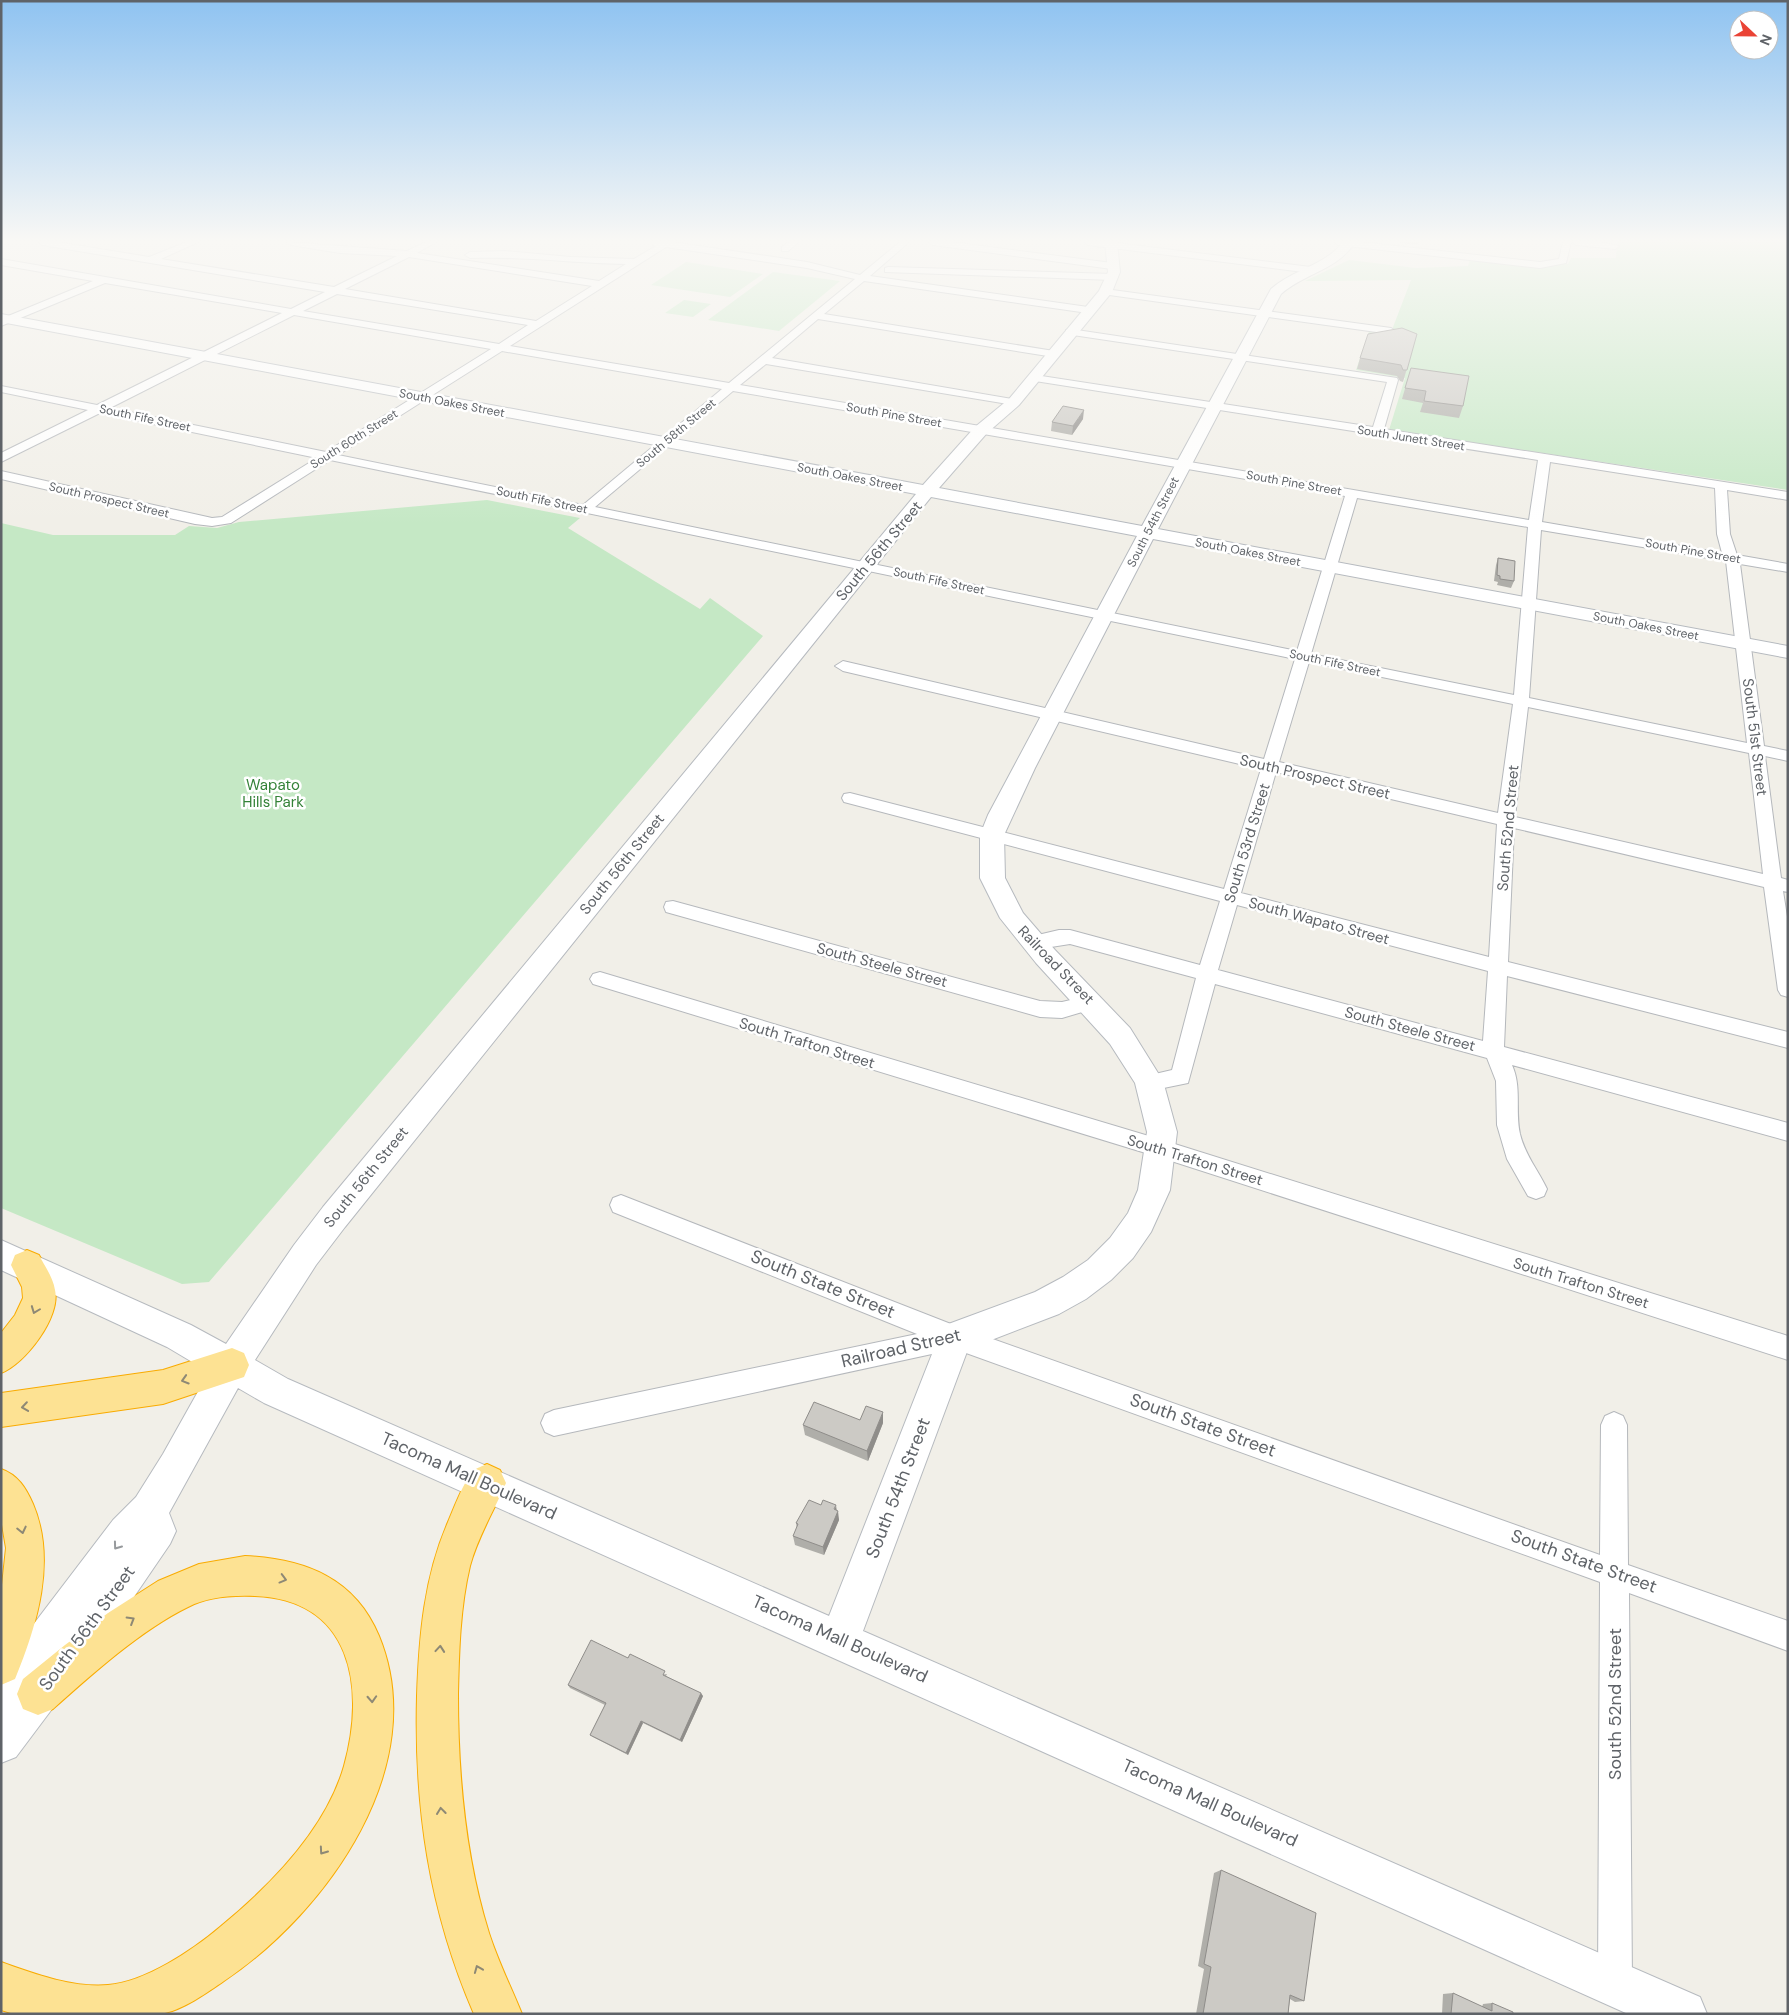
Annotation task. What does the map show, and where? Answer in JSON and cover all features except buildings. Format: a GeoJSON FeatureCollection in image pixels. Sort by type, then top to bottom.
{"type":"FeatureCollection","features":[{"type":"Feature","properties":{"kind":"highway"},"geometry":{"type":"LineString","coordinates":[[1,1357],[29,1326],[39,1300],[40,1292],[14,1260]]}},
{"type":"Feature","properties":{"kind":"highway"},"geometry":{"type":"LineString","coordinates":[[1,1410],[163,1387],[232,1365]]}},
{"type":"Feature","properties":{"kind":"highway"},"geometry":{"type":"LineString","coordinates":[[487,1484],[462,1531],[448,1579],[439,1654],[436,1729],[444,1832],[457,1901],[475,1962],[498,2014]]}},
{"type":"Feature","properties":{"kind":"highway"},"geometry":{"type":"LineString","coordinates":[[1,1486],[12,1500],[24,1530],[24,1570],[16,1618],[1,1665]]}},
{"type":"Feature","properties":{"kind":"highway"},"geometry":{"type":"LineString","coordinates":[[1,1986],[36,1998],[82,2009],[122,2007],[177,1984],[227,1952],[264,1922],[291,1893],[325,1848],[351,1802],[365,1766],[373,1723],[372,1692],[367,1660],[357,1633],[348,1619],[340,1609],[319,1595],[297,1584],[274,1577],[233,1577],[178,1591],[113,1631],[20,1698]]}},
{"type":"Feature","properties":{"kind":"highway"},"geometry":{"type":"LineString","coordinates":[[1,2004],[25,2014]]}},
{"type":"Feature","properties":{"kind":"street","name":"South Oakes Street"},"geometry":{"type":"LineString","coordinates":[[90,336],[1788,652]]}},
{"type":"Feature","properties":{"kind":"street"},"geometry":{"type":"LineString","coordinates":[[1,458],[244,336]]}},
{"type":"Feature","properties":{"kind":"street","name":"South Pine Street"},"geometry":{"type":"LineString","coordinates":[[427,336],[1788,568]]}},
{"type":"Feature","properties":{"kind":"street","name":"South 60th Street"},"geometry":{"type":"LineString","coordinates":[[218,522],[228,519],[518,336]]}},
{"type":"Feature","properties":{"kind":"street","name":"South 58th Street"},"geometry":{"type":"LineString","coordinates":[[585,509],[792,336]]}},
{"type":"Feature","properties":{"kind":"street"},"geometry":{"type":"LineString","coordinates":[[941,336],[1054,354]]}},
{"type":"Feature","properties":{"kind":"street","name":"South 56th Street"},"geometry":{"type":"LineString","coordinates":[[1,1742],[20,1698],[98,1615],[157,1531],[149,1510],[176,1467],[232,1365],[305,1256],[354,1190],[962,449],[1014,402],[1067,336]]}},
{"type":"Feature","properties":{"kind":"street"},"geometry":{"type":"LineString","coordinates":[[1097,336],[1393,380],[1377,432]]}},
{"type":"Feature","properties":{"kind":"street","name":"South 54th Street"},"geometry":{"type":"LineString","coordinates":[[992,835],[1051,716],[1251,336]]}},
{"type":"Feature","properties":{"kind":"street"},"geometry":{"type":"LineString","coordinates":[[763,360],[1014,402]]}},
{"type":"Feature","properties":{"kind":"street","name":"South Junett Street"},"geometry":{"type":"LineString","coordinates":[[1035,378],[1788,496]]}},
{"type":"Feature","properties":{"kind":"street","name":"South Fife Street"},"geometry":{"type":"LineString","coordinates":[[1,389],[1788,756]]}},
{"type":"Feature","properties":{"kind":"street","name":"South 52nd Street"},"geometry":{"type":"LineString","coordinates":[[1493,1051],[1506,821],[1521,701],[1535,524],[1544,458]]}},
{"type":"Feature","properties":{"kind":"street","name":"South Prospect Street"},"geometry":{"type":"LineString","coordinates":[[1,475],[195,520],[218,522]]}},
{"type":"Feature","properties":{"kind":"street","name":"South 51st Street"},"geometry":{"type":"LineString","coordinates":[[1721,486],[1728,553],[1732,558],[1758,749],[1771,883],[1788,990]]}},
{"type":"Feature","properties":{"kind":"street","name":"South 53rd Street"},"geometry":{"type":"LineString","coordinates":[[1149,1083],[1181,1077],[1207,975],[1352,493]]}},
{"type":"Feature","properties":{"kind":"street","name":"South Prospect Street"},"geometry":{"type":"LineString","coordinates":[[843,666],[1271,766],[1294,773],[1788,886]]}},
{"type":"Feature","properties":{"kind":"street","name":"South Wapato Street"},"geometry":{"type":"LineString","coordinates":[[850,798],[1230,898],[1788,1040]]}},
{"type":"Feature","properties":{"kind":"street","name":"Railroad Street"},"geometry":{"type":"LineString","coordinates":[[554,1422],[706,1392],[955,1337],[1043,1306],[1082,1284],[1107,1264],[1133,1233],[1150,1202],[1160,1168],[1162,1149],[1159,1118],[1149,1083],[1130,1048],[1092,1002],[1032,943],[1016,922],[1000,896],[991,863],[992,835]]}},
{"type":"Feature","properties":{"kind":"street","name":"South Steele Street"},"geometry":{"type":"LineString","coordinates":[[673,907],[1040,1009],[1062,1010],[1092,1002]]}},
{"type":"Feature","properties":{"kind":"street","name":"South Steele Street"},"geometry":{"type":"LineString","coordinates":[[1032,943],[1059,937],[1070,937],[1788,1132]]}},
{"type":"Feature","properties":{"kind":"street","name":"South Trafton Street"},"geometry":{"type":"LineString","coordinates":[[600,979],[1162,1149],[1788,1348]]}},
{"type":"Feature","properties":{"kind":"street"},"geometry":{"type":"LineString","coordinates":[[1493,1051],[1505,1069],[1509,1087],[1508,1125],[1518,1158],[1536,1189]]}},
{"type":"Feature","properties":{"kind":"street","name":"South State Street"},"geometry":{"type":"LineString","coordinates":[[621,1205],[955,1337],[1788,1636]]}},
{"type":"Feature","properties":{"kind":"street","name":"Tacoma Mall Boulevard"},"geometry":{"type":"LineString","coordinates":[[14,1260],[179,1336],[276,1391],[1683,2014]]}},
{"type":"Feature","properties":{"kind":"street","name":"South 54th Street"},"geometry":{"type":"LineString","coordinates":[[840,1640],[955,1337]]}},
{"type":"Feature","properties":{"kind":"street","name":"South 52nd Street"},"geometry":{"type":"LineString","coordinates":[[1614,1425],[1615,1983]]}},
{"type":"Feature","properties":{"kind":"green space"},"geometry":{"type":"Polygon","coordinates":[[[1368,336],[1788,336],[1788,490],[1389,430],[1405,378],[1356,370],[1368,336]]]}},
{"type":"Feature","properties":{"kind":"green space","name":"Wapato Hills Park"},"geometry":{"type":"Polygon","coordinates":[[[487,500],[580,518],[568,528],[700,609],[710,598],[763,636],[209,1282],[182,1284],[1,1208],[1,523],[53,535],[175,535],[189,526],[217,528],[239,522],[487,500]]]}}]}
